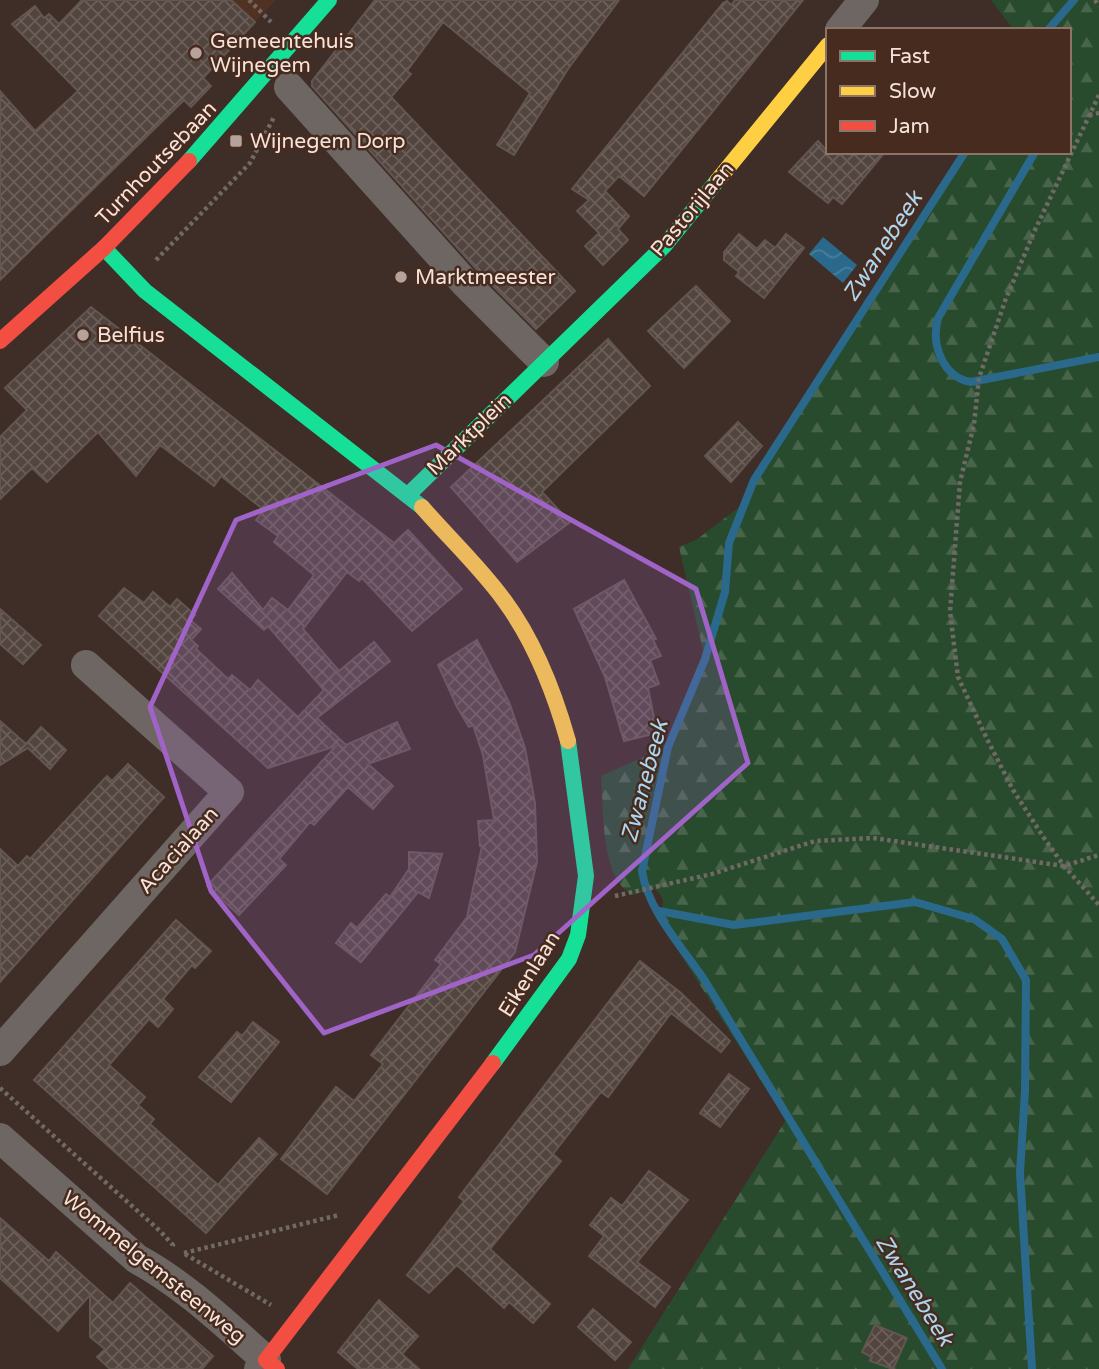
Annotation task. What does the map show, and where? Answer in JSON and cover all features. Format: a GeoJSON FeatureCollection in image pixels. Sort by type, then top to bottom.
{"type":"FeatureCollection","features":[{"type":"Feature","properties":{"kind":"street","name":"Turnhoutsebaan"},"geometry":{"type":"LineString","coordinates":[[0,341],[104,248],[209,140],[329,0]]}},
{"type":"Feature","properties":{"kind":"street"},"geometry":{"type":"LineString","coordinates":[[842,28],[864,0]]}},
{"type":"Feature","properties":{"kind":"street","name":"Pastorijlaan"},"geometry":{"type":"LineString","coordinates":[[544,362],[665,245],[826,47]]}},
{"type":"Feature","properties":{"kind":"street"},"geometry":{"type":"LineString","coordinates":[[289,87],[466,284],[544,362]]}},
{"type":"Feature","properties":{"kind":"street"},"geometry":{"type":"LineString","coordinates":[[104,248],[145,291],[408,495]]}},
{"type":"Feature","properties":{"kind":"street","name":"Marktplein"},"geometry":{"type":"LineString","coordinates":[[408,495],[544,362]]}},
{"type":"Feature","properties":{"kind":"street","name":"Eikenlaan"},"geometry":{"type":"LineString","coordinates":[[267,1366],[546,993],[569,959],[578,935],[585,901],[586,876],[570,749],[556,699],[532,645],[504,600],[431,517],[408,495]]}},
{"type":"Feature","properties":{"kind":"street","name":"Acacialaan"},"geometry":{"type":"LineString","coordinates":[[0,1051],[229,792],[86,665]]}},
{"type":"Feature","properties":{"kind":"street","name":"Wommelgemsteenweg"},"geometry":{"type":"LineString","coordinates":[[0,1138],[137,1259],[155,1269],[220,1318],[267,1366]]}},
{"type":"Feature","properties":{"kind":"path"},"geometry":{"type":"LineString","coordinates":[[1095,0],[1099,6]]}},
{"type":"Feature","properties":{"kind":"path"},"geometry":{"type":"LineString","coordinates":[[155,261],[250,163],[289,87]]}},
{"type":"Feature","properties":{"kind":"path"},"geometry":{"type":"LineString","coordinates":[[1071,153],[1099,95]]}},
{"type":"Feature","properties":{"kind":"path"},"geometry":{"type":"LineString","coordinates":[[1088,115],[1099,113]]}},
{"type":"Feature","properties":{"kind":"path"},"geometry":{"type":"LineString","coordinates":[[1070,154],[1009,290],[979,380],[974,424],[960,482],[950,612],[958,677],[1013,790],[1063,866],[1099,905]]}},
{"type":"Feature","properties":{"kind":"path"},"geometry":{"type":"LineString","coordinates":[[622,895],[712,874],[815,841],[873,838],[1063,866],[1099,855]]}},
{"type":"Feature","properties":{"kind":"path"},"geometry":{"type":"LineString","coordinates":[[609,887],[611,905]]}},
{"type":"Feature","properties":{"kind":"path"},"geometry":{"type":"LineString","coordinates":[[0,1088],[173,1245],[276,1308]]}},
{"type":"Feature","properties":{"kind":"path"},"geometry":{"type":"LineString","coordinates":[[184,1253],[350,1213],[342,1223]]}},
{"type":"Feature","properties":{"kind":"path"},"geometry":{"type":"LineString","coordinates":[[166,1256],[173,1245]]}},
{"type":"Feature","properties":{"kind":"highlighted area"},"geometry":{"type":"Polygon","coordinates":[[[436,445],[696,589],[748,763],[534,955],[324,1033],[211,891],[150,707],[236,520],[436,445]]]}},
{"type":"Feature","properties":{"kind":"shaded area"},"geometry":{"type":"Polygon","coordinates":[[[231,0],[276,0],[255,22],[231,0]]]}},
{"type":"Feature","properties":{"kind":"green space"},"geometry":{"type":"Polygon","coordinates":[[[991,0],[1099,0],[1099,1369],[628,1369],[786,1120],[665,930],[659,918],[663,905],[661,896],[655,889],[633,895],[622,887],[614,874],[606,842],[601,776],[668,746],[705,659],[679,547],[696,540],[746,502],[754,480],[964,154],[1071,154],[1071,28],[1012,28],[991,0]]]}},
{"type":"Feature","properties":{"kind":"water"},"geometry":{"type":"Polygon","coordinates":[[[823,237],[857,265],[843,283],[809,254],[823,237]]]}},
{"type":"Feature","properties":{"kind":"building"},"geometry":{"type":"Polygon","coordinates":[[[82,0],[231,0],[255,22],[203,78],[211,86],[191,107],[184,100],[0,280],[0,91],[35,131],[78,91],[12,24],[35,6],[44,18],[49,14],[59,24],[82,0]]]}},
{"type":"Feature","properties":{"kind":"building"},"geometry":{"type":"Polygon","coordinates":[[[375,0],[619,0],[568,69],[514,155],[497,145],[530,93],[443,22],[407,71],[411,74],[391,97],[575,291],[536,329],[479,272],[312,86],[312,81],[375,0]]]}},
{"type":"Feature","properties":{"kind":"building"},"geometry":{"type":"Polygon","coordinates":[[[735,0],[803,0],[644,196],[619,176],[605,191],[629,216],[618,229],[628,240],[603,265],[585,246],[599,233],[577,211],[589,200],[572,189],[723,3],[727,1],[731,5],[735,0]]]}},
{"type":"Feature","properties":{"kind":"building"},"geometry":{"type":"Polygon","coordinates":[[[818,141],[826,150],[826,154],[883,154],[842,204],[833,197],[828,203],[789,172],[818,141]]]}},
{"type":"Feature","properties":{"kind":"building"},"geometry":{"type":"Polygon","coordinates":[[[739,234],[757,249],[765,240],[775,248],[786,234],[804,248],[764,298],[736,276],[739,272],[724,260],[724,252],[739,234]]]}},
{"type":"Feature","properties":{"kind":"building"},"geometry":{"type":"Polygon","coordinates":[[[696,286],[730,321],[684,368],[648,331],[696,286]]]}},
{"type":"Feature","properties":{"kind":"building"},"geometry":{"type":"Polygon","coordinates":[[[91,307],[394,543],[408,530],[462,589],[412,631],[362,578],[359,581],[347,572],[303,629],[339,671],[374,642],[390,661],[317,718],[346,745],[397,722],[410,749],[368,764],[393,786],[373,809],[348,787],[314,825],[310,822],[279,859],[286,865],[239,915],[207,886],[336,746],[268,768],[99,616],[124,588],[144,603],[153,592],[170,607],[177,599],[195,615],[190,620],[201,629],[191,640],[198,646],[196,649],[228,679],[232,675],[250,690],[258,680],[298,717],[324,690],[268,626],[264,630],[218,589],[232,573],[263,610],[272,598],[288,610],[314,575],[274,542],[278,536],[256,520],[264,510],[221,476],[214,486],[160,445],[136,476],[98,432],[47,482],[32,468],[0,499],[0,437],[27,410],[5,388],[91,307]]]}},
{"type":"Feature","properties":{"kind":"building"},"geometry":{"type":"Polygon","coordinates":[[[608,339],[650,386],[542,492],[570,522],[517,562],[451,487],[608,339]]]}},
{"type":"Feature","properties":{"kind":"building"},"geometry":{"type":"Polygon","coordinates":[[[738,422],[762,446],[731,482],[705,456],[738,422]]]}},
{"type":"Feature","properties":{"kind":"building"},"geometry":{"type":"Polygon","coordinates":[[[624,580],[656,639],[653,640],[661,656],[650,660],[659,684],[648,688],[657,733],[624,741],[605,677],[574,609],[624,580]]]}},
{"type":"Feature","properties":{"kind":"building"},"geometry":{"type":"Polygon","coordinates":[[[0,609],[41,645],[23,664],[0,644],[0,609]]]}},
{"type":"Feature","properties":{"kind":"building"},"geometry":{"type":"Polygon","coordinates":[[[477,640],[509,702],[525,748],[535,803],[537,862],[515,952],[327,1194],[281,1159],[336,1087],[354,1101],[383,1064],[371,1055],[441,964],[435,960],[467,917],[482,846],[478,821],[494,820],[483,755],[473,725],[469,727],[457,707],[438,665],[477,640]]]}},
{"type":"Feature","properties":{"kind":"building"},"geometry":{"type":"Polygon","coordinates":[[[0,721],[26,744],[41,727],[66,750],[50,769],[28,748],[0,765],[0,721]]]}},
{"type":"Feature","properties":{"kind":"building"},"geometry":{"type":"Polygon","coordinates":[[[128,764],[164,797],[0,982],[0,849],[18,866],[27,856],[30,859],[107,776],[112,781],[128,764]]]}},
{"type":"Feature","properties":{"kind":"building"},"geometry":{"type":"Polygon","coordinates":[[[409,852],[442,854],[429,898],[418,892],[361,962],[336,943],[351,923],[357,928],[386,894],[390,897],[409,869],[409,852]]]}},
{"type":"Feature","properties":{"kind":"building"},"geometry":{"type":"Polygon","coordinates":[[[176,920],[211,951],[195,968],[192,965],[163,999],[173,1009],[158,1027],[149,1019],[109,1065],[145,1097],[138,1105],[154,1119],[150,1124],[218,1185],[259,1138],[277,1154],[206,1233],[34,1080],[176,920]]]}},
{"type":"Feature","properties":{"kind":"building"},"geometry":{"type":"Polygon","coordinates":[[[640,961],[681,993],[730,1041],[721,1052],[671,1013],[608,1097],[601,1092],[553,1154],[561,1161],[490,1249],[550,1304],[533,1323],[509,1302],[504,1308],[457,1265],[429,1293],[407,1275],[464,1201],[459,1197],[640,961]]]}},
{"type":"Feature","properties":{"kind":"building"},"geometry":{"type":"Polygon","coordinates":[[[253,1022],[279,1042],[231,1102],[199,1077],[237,1032],[242,1036],[253,1022]]]}},
{"type":"Feature","properties":{"kind":"building"},"geometry":{"type":"Polygon","coordinates":[[[729,1074],[749,1089],[720,1127],[700,1113],[729,1074]]]}},
{"type":"Feature","properties":{"kind":"building"},"geometry":{"type":"Polygon","coordinates":[[[649,1171],[688,1200],[637,1262],[670,1287],[655,1307],[589,1256],[604,1236],[590,1225],[611,1198],[622,1206],[649,1171]]]}},
{"type":"Feature","properties":{"kind":"building"},"geometry":{"type":"Polygon","coordinates":[[[0,1218],[49,1261],[56,1252],[113,1303],[130,1283],[213,1356],[202,1369],[110,1369],[97,1357],[105,1349],[90,1337],[90,1295],[58,1331],[0,1278],[0,1218]]]}},
{"type":"Feature","properties":{"kind":"building"},"geometry":{"type":"Polygon","coordinates":[[[379,1300],[418,1336],[402,1354],[419,1369],[358,1369],[338,1352],[379,1300]]]}},
{"type":"Feature","properties":{"kind":"building"},"geometry":{"type":"Polygon","coordinates":[[[593,1309],[631,1342],[615,1360],[578,1327],[593,1309]]]}},
{"type":"Feature","properties":{"kind":"building"},"geometry":{"type":"Polygon","coordinates":[[[875,1325],[907,1338],[893,1369],[870,1361],[872,1357],[862,1352],[875,1325]]]}},
{"type":"Feature","properties":{"kind":"waterway","name":"Zwanebeek"},"geometry":{"type":"LineString","coordinates":[[1050,28],[1074,0]]}},
{"type":"Feature","properties":{"kind":"waterway","name":"Zwanebeek"},"geometry":{"type":"LineString","coordinates":[[942,1369],[705,981],[659,915],[642,871],[668,747],[705,659],[725,592],[729,543],[754,480],[964,154]]}},
{"type":"Feature","properties":{"kind":"waterway"},"geometry":{"type":"LineString","coordinates":[[1034,154],[938,318],[936,338],[941,358],[953,374],[971,382],[1099,357]]}},
{"type":"Feature","properties":{"kind":"waterway"},"geometry":{"type":"LineString","coordinates":[[659,911],[734,925],[915,902],[974,919],[1002,939],[1026,980],[1025,1091],[1020,1173],[1032,1369]]}},
{"type":"Feature","properties":{"kind":"traffic: fast"},"geometry":{"type":"LineString","coordinates":[[189,161],[329,0]]}},
{"type":"Feature","properties":{"kind":"traffic: fast"},"geometry":{"type":"LineString","coordinates":[[408,495],[665,245],[717,181]]}},
{"type":"Feature","properties":{"kind":"traffic: fast"},"geometry":{"type":"LineString","coordinates":[[104,248],[145,291],[422,507]]}},
{"type":"Feature","properties":{"kind":"traffic: fast"},"geometry":{"type":"LineString","coordinates":[[493,1063],[569,959],[578,935],[586,876],[568,741]]}},
{"type":"Feature","properties":{"kind":"traffic: slow"},"geometry":{"type":"LineString","coordinates":[[717,181],[826,47]]}},
{"type":"Feature","properties":{"kind":"traffic: slow"},"geometry":{"type":"LineString","coordinates":[[422,507],[485,576],[515,616],[542,668],[568,741]]}},
{"type":"Feature","properties":{"kind":"traffic: jam"},"geometry":{"type":"LineString","coordinates":[[0,341],[104,248],[189,161]]}},
{"type":"Feature","properties":{"kind":"traffic: jam"},"geometry":{"type":"LineString","coordinates":[[277,1369],[266,1360],[493,1063]]}},
{"type":"Feature","properties":{"kind":"place","name":"Gemeentehuis Wijnegem"},"geometry":{"type":"Point","coordinates":[196,53]}},
{"type":"Feature","properties":{"kind":"place","name":"Wijnegem Dorp"},"geometry":{"type":"Point","coordinates":[236,141]}},
{"type":"Feature","properties":{"kind":"place","name":"Marktmeester"},"geometry":{"type":"Point","coordinates":[401,277]}},
{"type":"Feature","properties":{"kind":"place","name":"Belfius"},"geometry":{"type":"Point","coordinates":[83,335]}}]}
